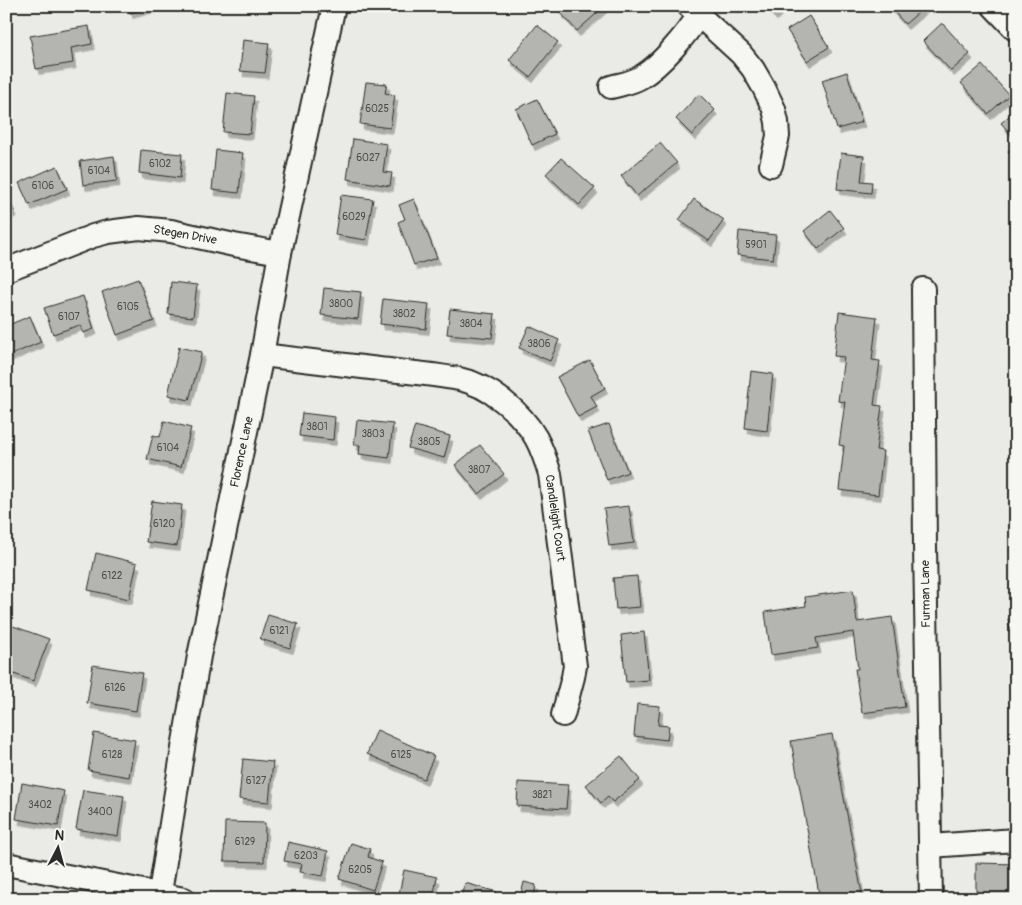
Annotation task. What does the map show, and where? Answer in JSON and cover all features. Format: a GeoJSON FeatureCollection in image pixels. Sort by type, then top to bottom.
{"type":"FeatureCollection","features":[{"type":"Feature","properties":{"kind":"street","name":"Florence Lane"},"geometry":{"type":"LineString","coordinates":[[159,896],[199,656],[262,355],[280,253],[334,6]]}},
{"type":"Feature","properties":{"kind":"street"},"geometry":{"type":"LineString","coordinates":[[993,6],[1016,30]]}},
{"type":"Feature","properties":{"kind":"street"},"geometry":{"type":"LineString","coordinates":[[611,87],[635,80],[656,66],[690,29],[694,11],[741,54],[753,68],[764,88],[774,109],[777,122],[778,136],[771,165]]}},
{"type":"Feature","properties":{"kind":"street","name":"Stegen Drive"},"geometry":{"type":"LineString","coordinates":[[6,270],[93,236],[123,229],[139,228],[171,231],[280,253]]}},
{"type":"Feature","properties":{"kind":"street","name":"Furman Lane"},"geometry":{"type":"LineString","coordinates":[[923,289],[931,899]]}},
{"type":"Feature","properties":{"kind":"street","name":"Candlelight Court"},"geometry":{"type":"LineString","coordinates":[[262,355],[460,379],[496,396],[518,414],[535,436],[544,454],[550,474],[575,666],[563,715]]}},
{"type":"Feature","properties":{"kind":"street"},"geometry":{"type":"LineString","coordinates":[[930,846],[1016,840]]}},
{"type":"Feature","properties":{"kind":"street"},"geometry":{"type":"LineString","coordinates":[[6,864],[159,896],[184,899]]}},
{"type":"Feature","properties":{"kind":"building"},"geometry":{"type":"Polygon","coordinates":[[[128,6],[154,6],[130,13],[128,6]]]}},
{"type":"Feature","properties":{"kind":"building"},"geometry":{"type":"Polygon","coordinates":[[[566,6],[605,6],[577,31],[560,12],[566,6]]]}},
{"type":"Feature","properties":{"kind":"building"},"geometry":{"type":"Polygon","coordinates":[[[765,6],[783,6],[774,15],[765,6]]]}},
{"type":"Feature","properties":{"kind":"building"},"geometry":{"type":"Polygon","coordinates":[[[889,6],[924,6],[925,7],[905,24],[889,6]]]}},
{"type":"Feature","properties":{"kind":"building"},"geometry":{"type":"Polygon","coordinates":[[[809,16],[829,47],[807,61],[787,30],[809,16]]]}},
{"type":"Feature","properties":{"kind":"building"},"geometry":{"type":"Polygon","coordinates":[[[942,23],[970,54],[951,71],[923,41],[942,23]]]}},
{"type":"Feature","properties":{"kind":"building"},"geometry":{"type":"Polygon","coordinates":[[[537,25],[558,42],[530,77],[509,60],[537,25]]]}},
{"type":"Feature","properties":{"kind":"building"},"geometry":{"type":"Polygon","coordinates":[[[89,26],[92,44],[71,48],[73,63],[36,69],[30,36],[89,26]]]}},
{"type":"Feature","properties":{"kind":"building"},"geometry":{"type":"Polygon","coordinates":[[[243,40],[269,43],[265,73],[240,71],[243,40]]]}},
{"type":"Feature","properties":{"kind":"building"},"geometry":{"type":"Polygon","coordinates":[[[982,65],[1009,95],[988,114],[961,83],[982,65]]]}},
{"type":"Feature","properties":{"kind":"building"},"geometry":{"type":"Polygon","coordinates":[[[847,72],[862,122],[837,129],[822,80],[847,72]]]}},
{"type":"Feature","properties":{"kind":"building"},"geometry":{"type":"Polygon","coordinates":[[[366,82],[387,84],[385,93],[395,95],[390,128],[360,124],[366,82]]]}},
{"type":"Feature","properties":{"kind":"building"},"geometry":{"type":"Polygon","coordinates":[[[227,93],[254,96],[250,134],[223,132],[227,93]]]}},
{"type":"Feature","properties":{"kind":"building"},"geometry":{"type":"Polygon","coordinates":[[[699,94],[715,110],[692,135],[676,119],[699,94]]]}},
{"type":"Feature","properties":{"kind":"building"},"geometry":{"type":"Polygon","coordinates":[[[537,99],[555,134],[532,145],[516,109],[537,99]]]}},
{"type":"Feature","properties":{"kind":"building"},"geometry":{"type":"Polygon","coordinates":[[[1016,110],[1016,140],[1001,123],[1016,110]]]}},
{"type":"Feature","properties":{"kind":"building"},"geometry":{"type":"Polygon","coordinates":[[[353,139],[387,144],[383,172],[392,173],[390,186],[347,179],[353,139]]]}},
{"type":"Feature","properties":{"kind":"building"},"geometry":{"type":"Polygon","coordinates":[[[660,143],[677,163],[637,196],[621,176],[660,143]]]}},
{"type":"Feature","properties":{"kind":"building"},"geometry":{"type":"Polygon","coordinates":[[[1016,144],[1016,160],[1008,151],[1016,144]]]}},
{"type":"Feature","properties":{"kind":"building"},"geometry":{"type":"Polygon","coordinates":[[[141,150],[182,154],[180,178],[139,173],[141,150]]]}},
{"type":"Feature","properties":{"kind":"building"},"geometry":{"type":"Polygon","coordinates":[[[216,150],[243,153],[239,193],[212,190],[216,150]]]}},
{"type":"Feature","properties":{"kind":"building"},"geometry":{"type":"Polygon","coordinates":[[[841,153],[864,156],[861,181],[872,182],[871,193],[837,189],[841,153]]]}},
{"type":"Feature","properties":{"kind":"building"},"geometry":{"type":"Polygon","coordinates":[[[114,156],[117,181],[83,185],[80,161],[114,156]]]}},
{"type":"Feature","properties":{"kind":"building"},"geometry":{"type":"Polygon","coordinates":[[[561,158],[595,188],[579,205],[546,174],[561,158]]]}},
{"type":"Feature","properties":{"kind":"building"},"geometry":{"type":"Polygon","coordinates":[[[57,166],[67,189],[29,205],[19,183],[57,166]]]}},
{"type":"Feature","properties":{"kind":"building"},"geometry":{"type":"Polygon","coordinates":[[[6,193],[14,211],[6,214],[6,193]]]}},
{"type":"Feature","properties":{"kind":"building"},"geometry":{"type":"Polygon","coordinates":[[[341,195],[373,199],[366,240],[335,235],[341,195]]]}},
{"type":"Feature","properties":{"kind":"building"},"geometry":{"type":"Polygon","coordinates":[[[414,199],[437,258],[414,265],[398,222],[405,219],[399,205],[414,199]]]}},
{"type":"Feature","properties":{"kind":"building"},"geometry":{"type":"Polygon","coordinates":[[[694,199],[724,220],[709,241],[679,220],[694,199]]]}},
{"type":"Feature","properties":{"kind":"building"},"geometry":{"type":"Polygon","coordinates":[[[830,210],[844,228],[818,249],[804,231],[830,210]]]}},
{"type":"Feature","properties":{"kind":"building"},"geometry":{"type":"Polygon","coordinates":[[[739,231],[776,235],[773,259],[737,255],[739,231]]]}},
{"type":"Feature","properties":{"kind":"building"},"geometry":{"type":"Polygon","coordinates":[[[138,279],[154,321],[117,335],[102,292],[138,279]]]}},
{"type":"Feature","properties":{"kind":"building"},"geometry":{"type":"Polygon","coordinates":[[[171,282],[197,285],[193,317],[168,314],[171,282]]]}},
{"type":"Feature","properties":{"kind":"building"},"geometry":{"type":"Polygon","coordinates":[[[324,288],[361,292],[358,319],[321,315],[324,288]]]}},
{"type":"Feature","properties":{"kind":"building"},"geometry":{"type":"Polygon","coordinates":[[[83,296],[94,329],[83,333],[80,325],[53,334],[44,308],[83,296]]]}},
{"type":"Feature","properties":{"kind":"building"},"geometry":{"type":"Polygon","coordinates":[[[383,299],[429,304],[426,329],[380,324],[383,299]]]}},
{"type":"Feature","properties":{"kind":"building"},"geometry":{"type":"Polygon","coordinates":[[[450,309],[495,314],[492,338],[447,334],[450,309]]]}},
{"type":"Feature","properties":{"kind":"building"},"geometry":{"type":"Polygon","coordinates":[[[839,312],[877,317],[872,360],[880,361],[874,405],[882,406],[876,450],[883,451],[878,495],[839,490],[844,446],[839,445],[845,402],[838,401],[844,357],[834,356],[839,312]]]}},
{"type":"Feature","properties":{"kind":"building"},"geometry":{"type":"Polygon","coordinates":[[[30,316],[41,342],[6,357],[6,326],[30,316]]]}},
{"type":"Feature","properties":{"kind":"building"},"geometry":{"type":"Polygon","coordinates":[[[529,326],[559,340],[550,361],[519,348],[529,326]]]}},
{"type":"Feature","properties":{"kind":"building"},"geometry":{"type":"Polygon","coordinates":[[[179,347],[202,352],[189,400],[168,395],[179,347]]]}},
{"type":"Feature","properties":{"kind":"building"},"geometry":{"type":"Polygon","coordinates":[[[590,360],[605,388],[591,396],[597,407],[578,417],[557,377],[590,360]]]}},
{"type":"Feature","properties":{"kind":"building"},"geometry":{"type":"Polygon","coordinates":[[[751,371],[773,374],[767,431],[745,428],[751,371]]]}},
{"type":"Feature","properties":{"kind":"building"},"geometry":{"type":"Polygon","coordinates":[[[302,413],[335,417],[333,440],[299,436],[302,413]]]}},
{"type":"Feature","properties":{"kind":"building"},"geometry":{"type":"Polygon","coordinates":[[[357,420],[393,424],[389,458],[359,454],[360,445],[354,445],[357,420]]]}},
{"type":"Feature","properties":{"kind":"building"},"geometry":{"type":"Polygon","coordinates":[[[164,421],[191,428],[181,467],[147,459],[153,435],[160,437],[164,421]]]}},
{"type":"Feature","properties":{"kind":"building"},"geometry":{"type":"Polygon","coordinates":[[[609,424],[628,472],[607,480],[588,431],[609,424]]]}},
{"type":"Feature","properties":{"kind":"building"},"geometry":{"type":"Polygon","coordinates":[[[415,426],[450,436],[444,458],[408,448],[415,426]]]}},
{"type":"Feature","properties":{"kind":"building"},"geometry":{"type":"Polygon","coordinates":[[[480,445],[504,474],[479,494],[455,465],[480,445]]]}},
{"type":"Feature","properties":{"kind":"building"},"geometry":{"type":"Polygon","coordinates":[[[152,501],[182,505],[177,546],[146,542],[152,501]]]}},
{"type":"Feature","properties":{"kind":"building"},"geometry":{"type":"Polygon","coordinates":[[[629,506],[634,543],[609,546],[604,509],[629,506]]]}},
{"type":"Feature","properties":{"kind":"building"},"geometry":{"type":"Polygon","coordinates":[[[96,553],[137,563],[129,599],[88,590],[96,553]]]}},
{"type":"Feature","properties":{"kind":"building"},"geometry":{"type":"Polygon","coordinates":[[[637,576],[640,607],[616,609],[613,578],[637,576]]]}},
{"type":"Feature","properties":{"kind":"building"},"geometry":{"type":"Polygon","coordinates":[[[853,590],[857,622],[892,617],[905,707],[862,713],[855,669],[858,669],[853,632],[816,638],[818,648],[771,655],[765,612],[806,606],[805,597],[853,590]]]}},
{"type":"Feature","properties":{"kind":"building"},"geometry":{"type":"Polygon","coordinates":[[[268,615],[298,624],[290,648],[260,639],[268,615]]]}},
{"type":"Feature","properties":{"kind":"building"},"geometry":{"type":"Polygon","coordinates":[[[1016,618],[1016,653],[1015,653],[1008,619],[1016,618]]]}},
{"type":"Feature","properties":{"kind":"building"},"geometry":{"type":"Polygon","coordinates":[[[13,626],[49,639],[33,681],[6,671],[6,643],[13,626]]]}},
{"type":"Feature","properties":{"kind":"building"},"geometry":{"type":"Polygon","coordinates":[[[644,632],[649,680],[626,682],[621,635],[644,632]]]}},
{"type":"Feature","properties":{"kind":"building"},"geometry":{"type":"Polygon","coordinates":[[[93,665],[142,673],[136,711],[87,703],[93,665]]]}},
{"type":"Feature","properties":{"kind":"building"},"geometry":{"type":"Polygon","coordinates":[[[637,704],[660,706],[658,725],[669,726],[667,740],[634,736],[637,704]]]}},
{"type":"Feature","properties":{"kind":"building"},"geometry":{"type":"Polygon","coordinates":[[[377,730],[434,756],[424,779],[367,754],[377,730]]]}},
{"type":"Feature","properties":{"kind":"building"},"geometry":{"type":"Polygon","coordinates":[[[94,733],[135,740],[129,777],[88,770],[94,733]]]}},
{"type":"Feature","properties":{"kind":"building"},"geometry":{"type":"Polygon","coordinates":[[[832,734],[863,899],[820,899],[791,741],[832,734]]]}},
{"type":"Feature","properties":{"kind":"building"},"geometry":{"type":"Polygon","coordinates":[[[621,756],[640,780],[613,802],[608,797],[601,803],[586,785],[621,756]]]}},
{"type":"Feature","properties":{"kind":"building"},"geometry":{"type":"Polygon","coordinates":[[[243,759],[273,762],[269,802],[239,799],[243,759]]]}},
{"type":"Feature","properties":{"kind":"building"},"geometry":{"type":"Polygon","coordinates":[[[518,782],[568,785],[566,809],[517,806],[518,782]]]}},
{"type":"Feature","properties":{"kind":"building"},"geometry":{"type":"Polygon","coordinates":[[[22,783],[64,791],[58,826],[16,819],[22,783]]]}},
{"type":"Feature","properties":{"kind":"building"},"geometry":{"type":"Polygon","coordinates":[[[83,790],[124,796],[118,836],[76,829],[83,790]]]}},
{"type":"Feature","properties":{"kind":"building"},"geometry":{"type":"Polygon","coordinates":[[[225,822],[265,823],[264,862],[224,861],[225,822]]]}},
{"type":"Feature","properties":{"kind":"building"},"geometry":{"type":"Polygon","coordinates":[[[288,842],[328,851],[323,876],[300,872],[302,864],[284,861],[288,842]]]}},
{"type":"Feature","properties":{"kind":"building"},"geometry":{"type":"Polygon","coordinates":[[[351,843],[370,849],[368,857],[382,862],[373,890],[339,879],[351,843]]]}},
{"type":"Feature","properties":{"kind":"building"},"geometry":{"type":"Polygon","coordinates":[[[976,863],[1016,864],[1016,899],[976,899],[976,863]]]}},
{"type":"Feature","properties":{"kind":"building"},"geometry":{"type":"Polygon","coordinates":[[[404,870],[437,877],[433,899],[421,899],[399,894],[404,870]]]}},
{"type":"Feature","properties":{"kind":"building"},"geometry":{"type":"Polygon","coordinates":[[[524,882],[536,885],[534,896],[551,899],[520,899],[524,882]]]}},
{"type":"Feature","properties":{"kind":"building"},"geometry":{"type":"Polygon","coordinates":[[[465,883],[497,892],[495,899],[460,899],[465,883]]]}}]}
